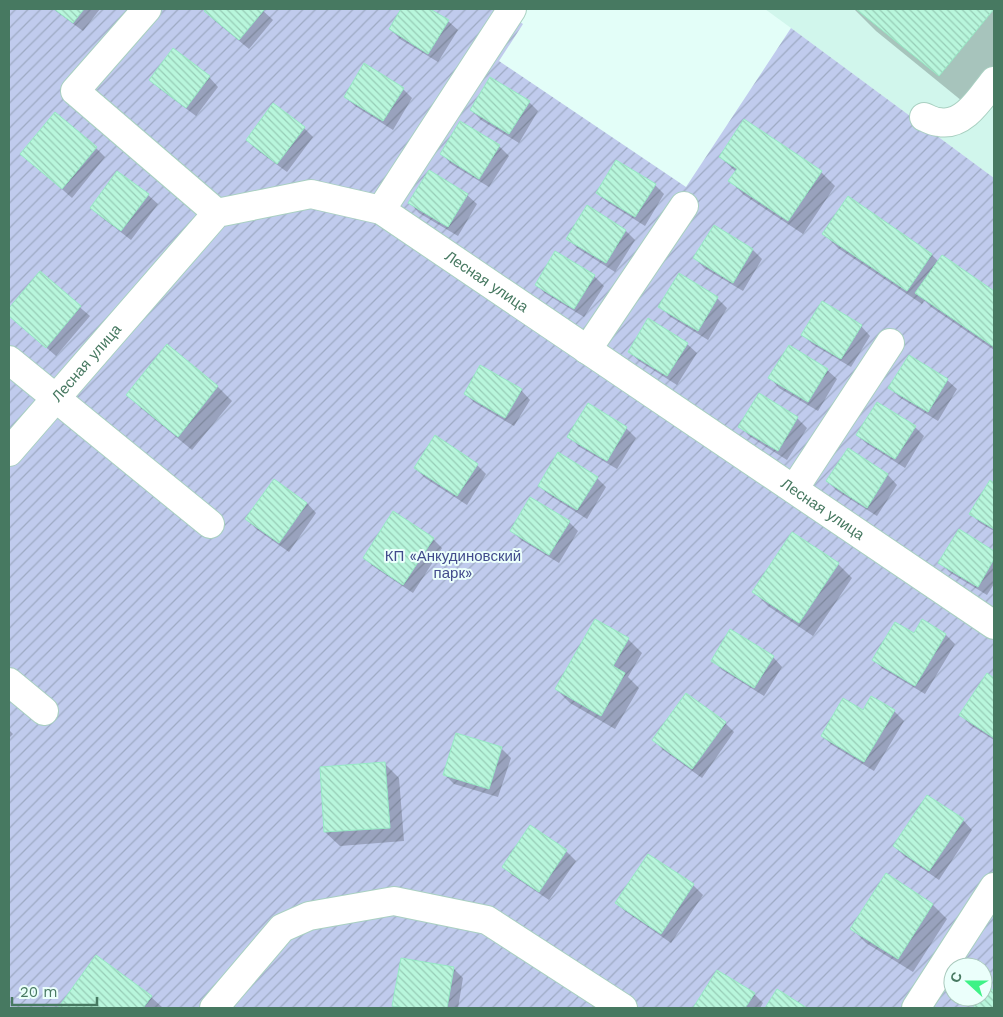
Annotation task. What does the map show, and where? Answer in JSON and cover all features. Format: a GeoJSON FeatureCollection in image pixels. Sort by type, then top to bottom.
{"type":"FeatureCollection","features":[{"type":"Feature","properties":{"kind":"street"},"geometry":{"type":"LineString","coordinates":[[147,9],[75,91],[217,213]]}},
{"type":"Feature","properties":{"kind":"street"},"geometry":{"type":"LineString","coordinates":[[380,210],[512,9]]}},
{"type":"Feature","properties":{"kind":"street"},"geometry":{"type":"LineString","coordinates":[[924,117],[939,123],[950,122],[964,117],[994,81]]}},
{"type":"Feature","properties":{"kind":"street","name":"Лесная улица"},"geometry":{"type":"LineString","coordinates":[[9,452],[217,213],[311,194],[380,210],[993,622]]}},
{"type":"Feature","properties":{"kind":"street"},"geometry":{"type":"LineString","coordinates":[[588,350],[684,206]]}},
{"type":"Feature","properties":{"kind":"street"},"geometry":{"type":"LineString","coordinates":[[794,489],[890,343]]}},
{"type":"Feature","properties":{"kind":"street"},"geometry":{"type":"LineString","coordinates":[[9,360],[210,524]]}},
{"type":"Feature","properties":{"kind":"street"},"geometry":{"type":"LineString","coordinates":[[9,682],[44,711]]}},
{"type":"Feature","properties":{"kind":"street"},"geometry":{"type":"LineString","coordinates":[[916,1008],[994,887]]}},
{"type":"Feature","properties":{"kind":"street"},"geometry":{"type":"LineString","coordinates":[[214,1008],[282,928],[309,916],[394,901],[488,920],[623,1008]]}},
{"type":"Feature","properties":{"kind":"shaded area"},"geometry":{"type":"Polygon","coordinates":[[[765,9],[994,9],[994,178],[791,28],[765,9]]]}},
{"type":"Feature","properties":{"kind":"green space","name":"КП «Анкудиновский парк»"},"geometry":{"type":"Polygon","coordinates":[[[9,9],[501,9],[523,24],[499,61],[686,187],[791,28],[994,178],[994,1008],[9,1008],[9,9]]]}},
{"type":"Feature","properties":{"kind":"building"},"geometry":{"type":"Polygon","coordinates":[[[54,9],[84,9],[73,23],[54,9]]]}},
{"type":"Feature","properties":{"kind":"building"},"geometry":{"type":"Polygon","coordinates":[[[206,9],[264,10],[239,40],[204,11],[206,9]]]}},
{"type":"Feature","properties":{"kind":"building"},"geometry":{"type":"Polygon","coordinates":[[[401,9],[430,9],[449,20],[428,54],[389,29],[401,9]]]}},
{"type":"Feature","properties":{"kind":"building"},"geometry":{"type":"Polygon","coordinates":[[[856,9],[994,9],[939,76],[856,9]]]}},
{"type":"Feature","properties":{"kind":"building"},"geometry":{"type":"Polygon","coordinates":[[[173,48],[210,76],[186,108],[149,80],[173,48]]]}},
{"type":"Feature","properties":{"kind":"building"},"geometry":{"type":"Polygon","coordinates":[[[364,63],[404,88],[383,121],[344,97],[364,63]]]}},
{"type":"Feature","properties":{"kind":"building"},"geometry":{"type":"Polygon","coordinates":[[[490,77],[530,101],[509,134],[470,110],[490,77]]]}},
{"type":"Feature","properties":{"kind":"building"},"geometry":{"type":"Polygon","coordinates":[[[273,103],[305,127],[277,164],[246,140],[273,103]]]}},
{"type":"Feature","properties":{"kind":"building"},"geometry":{"type":"Polygon","coordinates":[[[55,112],[97,147],[62,189],[20,154],[55,112]]]}},
{"type":"Feature","properties":{"kind":"building"},"geometry":{"type":"Polygon","coordinates":[[[744,119],[822,171],[788,221],[728,181],[737,169],[719,157],[744,119]]]}},
{"type":"Feature","properties":{"kind":"building"},"geometry":{"type":"Polygon","coordinates":[[[460,121],[500,145],[479,179],[440,154],[460,121]]]}},
{"type":"Feature","properties":{"kind":"building"},"geometry":{"type":"Polygon","coordinates":[[[616,160],[656,184],[635,217],[596,193],[616,160]]]}},
{"type":"Feature","properties":{"kind":"building"},"geometry":{"type":"Polygon","coordinates":[[[429,170],[468,194],[448,227],[408,203],[429,170]]]}},
{"type":"Feature","properties":{"kind":"building"},"geometry":{"type":"Polygon","coordinates":[[[117,171],[149,194],[121,231],[90,208],[117,171]]]}},
{"type":"Feature","properties":{"kind":"building"},"geometry":{"type":"Polygon","coordinates":[[[848,196],[932,254],[907,291],[822,234],[848,196]]]}},
{"type":"Feature","properties":{"kind":"building"},"geometry":{"type":"Polygon","coordinates":[[[587,205],[626,230],[606,263],[566,239],[587,205]]]}},
{"type":"Feature","properties":{"kind":"building"},"geometry":{"type":"Polygon","coordinates":[[[714,225],[753,249],[733,283],[693,258],[714,225]]]}},
{"type":"Feature","properties":{"kind":"building"},"geometry":{"type":"Polygon","coordinates":[[[555,251],[595,275],[574,309],[535,285],[555,251]]]}},
{"type":"Feature","properties":{"kind":"building"},"geometry":{"type":"Polygon","coordinates":[[[942,255],[994,291],[994,347],[915,293],[942,255]]]}},
{"type":"Feature","properties":{"kind":"building"},"geometry":{"type":"Polygon","coordinates":[[[40,271],[81,306],[46,348],[9,316],[9,308],[40,271]]]}},
{"type":"Feature","properties":{"kind":"building"},"geometry":{"type":"Polygon","coordinates":[[[679,273],[718,297],[698,331],[658,307],[679,273]]]}},
{"type":"Feature","properties":{"kind":"building"},"geometry":{"type":"Polygon","coordinates":[[[822,301],[862,325],[841,359],[801,335],[822,301]]]}},
{"type":"Feature","properties":{"kind":"building"},"geometry":{"type":"Polygon","coordinates":[[[648,318],[688,343],[667,376],[628,352],[648,318]]]}},
{"type":"Feature","properties":{"kind":"building"},"geometry":{"type":"Polygon","coordinates":[[[167,344],[218,386],[178,437],[126,395],[167,344]]]}},
{"type":"Feature","properties":{"kind":"building"},"geometry":{"type":"Polygon","coordinates":[[[789,345],[828,369],[808,402],[768,378],[789,345]]]}},
{"type":"Feature","properties":{"kind":"building"},"geometry":{"type":"Polygon","coordinates":[[[909,355],[948,379],[928,412],[888,388],[909,355]]]}},
{"type":"Feature","properties":{"kind":"building"},"geometry":{"type":"Polygon","coordinates":[[[480,365],[522,389],[505,418],[464,394],[480,365]]]}},
{"type":"Feature","properties":{"kind":"building"},"geometry":{"type":"Polygon","coordinates":[[[759,393],[798,417],[778,451],[738,427],[759,393]]]}},
{"type":"Feature","properties":{"kind":"building"},"geometry":{"type":"Polygon","coordinates":[[[877,402],[916,426],[895,459],[856,435],[877,402]]]}},
{"type":"Feature","properties":{"kind":"building"},"geometry":{"type":"Polygon","coordinates":[[[588,403],[627,427],[607,461],[567,437],[588,403]]]}},
{"type":"Feature","properties":{"kind":"building"},"geometry":{"type":"Polygon","coordinates":[[[435,435],[478,464],[457,496],[414,468],[435,435]]]}},
{"type":"Feature","properties":{"kind":"building"},"geometry":{"type":"Polygon","coordinates":[[[848,448],[888,474],[867,508],[826,481],[848,448]]]}},
{"type":"Feature","properties":{"kind":"building"},"geometry":{"type":"Polygon","coordinates":[[[558,452],[598,477],[577,510],[538,486],[558,452]]]}},
{"type":"Feature","properties":{"kind":"building"},"geometry":{"type":"Polygon","coordinates":[[[274,479],[307,503],[279,543],[245,519],[274,479]]]}},
{"type":"Feature","properties":{"kind":"building"},"geometry":{"type":"Polygon","coordinates":[[[990,480],[994,483],[994,529],[969,514],[990,480]]]}},
{"type":"Feature","properties":{"kind":"building"},"geometry":{"type":"Polygon","coordinates":[[[530,497],[570,521],[549,555],[510,531],[530,497]]]}},
{"type":"Feature","properties":{"kind":"building"},"geometry":{"type":"Polygon","coordinates":[[[393,511],[434,538],[403,585],[363,558],[393,511]]]}},
{"type":"Feature","properties":{"kind":"building"},"geometry":{"type":"Polygon","coordinates":[[[959,529],[994,551],[994,559],[978,587],[938,563],[959,529]]]}},
{"type":"Feature","properties":{"kind":"building"},"geometry":{"type":"Polygon","coordinates":[[[792,532],[839,563],[799,623],[752,592],[792,532]]]}},
{"type":"Feature","properties":{"kind":"building"},"geometry":{"type":"Polygon","coordinates":[[[595,619],[629,638],[613,666],[625,673],[601,716],[555,689],[595,619]]]}},
{"type":"Feature","properties":{"kind":"building"},"geometry":{"type":"Polygon","coordinates":[[[922,619],[946,634],[915,686],[872,660],[895,622],[914,633],[922,619]]]}},
{"type":"Feature","properties":{"kind":"building"},"geometry":{"type":"Polygon","coordinates":[[[730,629],[774,656],[754,688],[711,661],[730,629]]]}},
{"type":"Feature","properties":{"kind":"building"},"geometry":{"type":"Polygon","coordinates":[[[987,673],[994,678],[994,738],[959,715],[987,673]]]}},
{"type":"Feature","properties":{"kind":"building"},"geometry":{"type":"Polygon","coordinates":[[[686,693],[726,722],[692,769],[652,740],[686,693]]]}},
{"type":"Feature","properties":{"kind":"building"},"geometry":{"type":"Polygon","coordinates":[[[871,696],[895,710],[864,762],[821,736],[843,698],[863,710],[871,696]]]}},
{"type":"Feature","properties":{"kind":"building"},"geometry":{"type":"Polygon","coordinates":[[[456,733],[502,747],[489,789],[443,775],[456,733]]]}},
{"type":"Feature","properties":{"kind":"building"},"geometry":{"type":"Polygon","coordinates":[[[385,762],[390,828],[324,832],[320,767],[385,762]]]}},
{"type":"Feature","properties":{"kind":"building"},"geometry":{"type":"Polygon","coordinates":[[[927,795],[964,819],[929,871],[893,846],[927,795]]]}},
{"type":"Feature","properties":{"kind":"building"},"geometry":{"type":"Polygon","coordinates":[[[530,825],[567,850],[539,892],[502,867],[530,825]]]}},
{"type":"Feature","properties":{"kind":"building"},"geometry":{"type":"Polygon","coordinates":[[[648,854],[694,884],[661,934],[615,903],[648,854]]]}},
{"type":"Feature","properties":{"kind":"building"},"geometry":{"type":"Polygon","coordinates":[[[886,873],[933,904],[898,959],[850,929],[886,873]]]}},
{"type":"Feature","properties":{"kind":"building"},"geometry":{"type":"Polygon","coordinates":[[[96,955],[152,996],[143,1008],[58,1008],[96,955]]]}},
{"type":"Feature","properties":{"kind":"building"},"geometry":{"type":"Polygon","coordinates":[[[401,958],[454,967],[447,1008],[392,1006],[401,958]]]}},
{"type":"Feature","properties":{"kind":"building"},"geometry":{"type":"Polygon","coordinates":[[[717,970],[755,993],[745,1008],[693,1008],[717,970]]]}},
{"type":"Feature","properties":{"kind":"building"},"geometry":{"type":"Polygon","coordinates":[[[777,989],[807,1008],[765,1008],[777,989]]]}},
{"type":"Feature","properties":{"kind":"building"},"geometry":{"type":"Polygon","coordinates":[[[994,991],[994,1008],[973,1008],[993,1007],[994,991]]]}}]}
